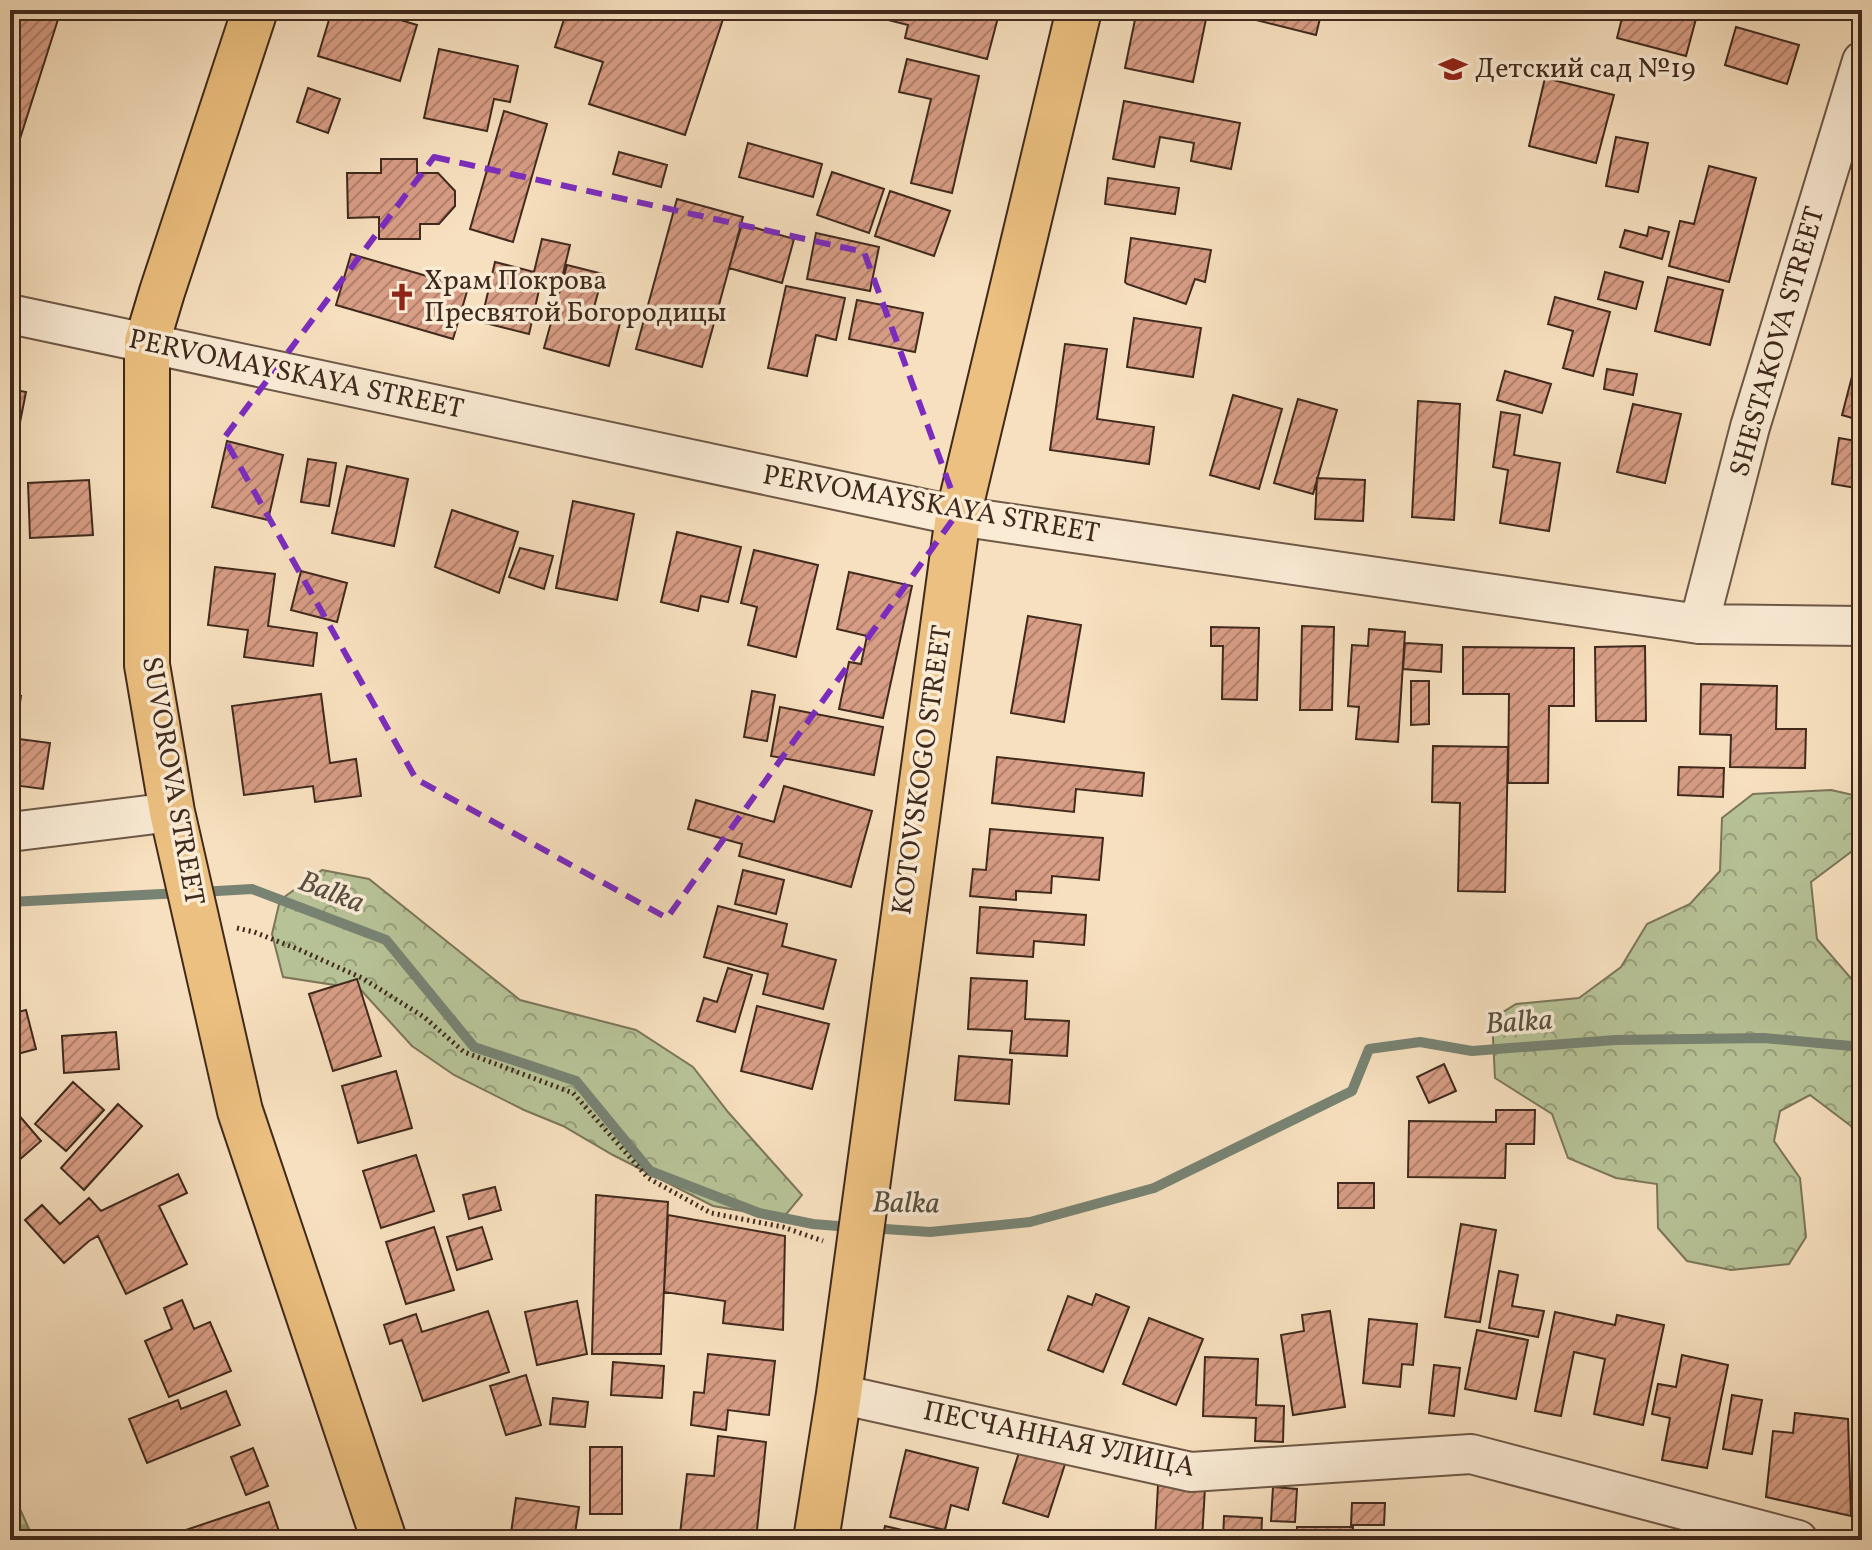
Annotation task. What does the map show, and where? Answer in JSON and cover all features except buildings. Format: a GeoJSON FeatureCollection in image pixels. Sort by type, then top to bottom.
{"type":"FeatureCollection","features":[{"type":"Feature","properties":{"kind":"main road","name":"SUVOROVA STREET"},"geometry":{"type":"LineString","coordinates":[[255,10],[147,342],[147,665],[172,812],[240,1111],[384,1540]]}},
{"type":"Feature","properties":{"kind":"main road","name":"KOTOVSKOGO STREET"},"geometry":{"type":"LineString","coordinates":[[816,1540],[839,1394],[958,516],[1079,10]]}},
{"type":"Feature","properties":{"kind":"street","name":"SHESTAKOVA STREET"},"geometry":{"type":"LineString","coordinates":[[1699,624],[1750,427],[1862,61]]}},
{"type":"Feature","properties":{"kind":"street","name":"PERVOMAYSKAYA STREET"},"geometry":{"type":"LineString","coordinates":[[10,314],[958,516],[1699,624],[1862,626]]}},
{"type":"Feature","properties":{"kind":"street"},"geometry":{"type":"LineString","coordinates":[[10,832],[172,812]]}},
{"type":"Feature","properties":{"kind":"street","name":"ПЕСЧАННАЯ УЛИЦА"},"geometry":{"type":"LineString","coordinates":[[839,1394],[1191,1472],[1471,1454],[1798,1540]]}},
{"type":"Feature","properties":{"kind":"path"},"geometry":{"type":"LineString","coordinates":[[196,918],[254,932],[362,978],[424,1017],[464,1052],[573,1093],[648,1178],[711,1213],[783,1227],[858,1252]]}},
{"type":"Feature","properties":{"kind":"highlighted area"},"geometry":{"type":"Polygon","coordinates":[[[434,157],[864,252],[959,511],[667,918],[416,779],[224,438],[434,157]]]}},
{"type":"Feature","properties":{"kind":"green space"},"geometry":{"type":"Polygon","coordinates":[[[1831,790],[1862,797],[1859,846],[1811,882],[1817,939],[1862,991],[1862,1156],[1851,1126],[1810,1095],[1780,1111],[1774,1141],[1800,1178],[1806,1237],[1789,1264],[1731,1270],[1687,1261],[1658,1228],[1657,1184],[1616,1178],[1568,1158],[1552,1114],[1495,1078],[1492,1019],[1516,1004],[1579,998],[1621,967],[1647,924],[1690,904],[1720,871],[1722,818],[1753,794],[1831,790]]]}},
{"type":"Feature","properties":{"kind":"green space"},"geometry":{"type":"Polygon","coordinates":[[[322,870],[369,879],[520,1000],[636,1030],[693,1067],[728,1112],[802,1195],[783,1218],[713,1206],[563,1126],[454,1075],[412,1046],[360,989],[283,977],[272,934],[280,900],[322,870]]]}},
{"type":"Feature","properties":{"kind":"green space"},"geometry":{"type":"Polygon","coordinates":[[[10,1487],[34,1540],[10,1540],[10,1487]]]}},
{"type":"Feature","properties":{"kind":"waterway","name":"Balka"},"geometry":{"type":"LineString","coordinates":[[200,892],[252,889],[386,940],[474,1047],[576,1081],[650,1171],[759,1213],[813,1224],[850,1227]]}},
{"type":"Feature","properties":{"kind":"waterway","name":"Balka"},"geometry":{"type":"LineString","coordinates":[[10,902],[180,893]]}},
{"type":"Feature","properties":{"kind":"waterway","name":"Balka"},"geometry":{"type":"LineString","coordinates":[[870,1228],[930,1232],[1030,1222],[1154,1188],[1352,1091],[1369,1049],[1420,1042],[1472,1051],[1615,1040],[1764,1038],[1862,1047]]}},
{"type":"Feature","properties":{"kind":"place","name":"Детский сад №19"},"geometry":{"type":"Point","coordinates":[1453,69]}},
{"type":"Feature","properties":{"kind":"place","name":"Храм Покрова Пресвятой Богородицы"},"geometry":{"type":"Point","coordinates":[402,297]}}]}
